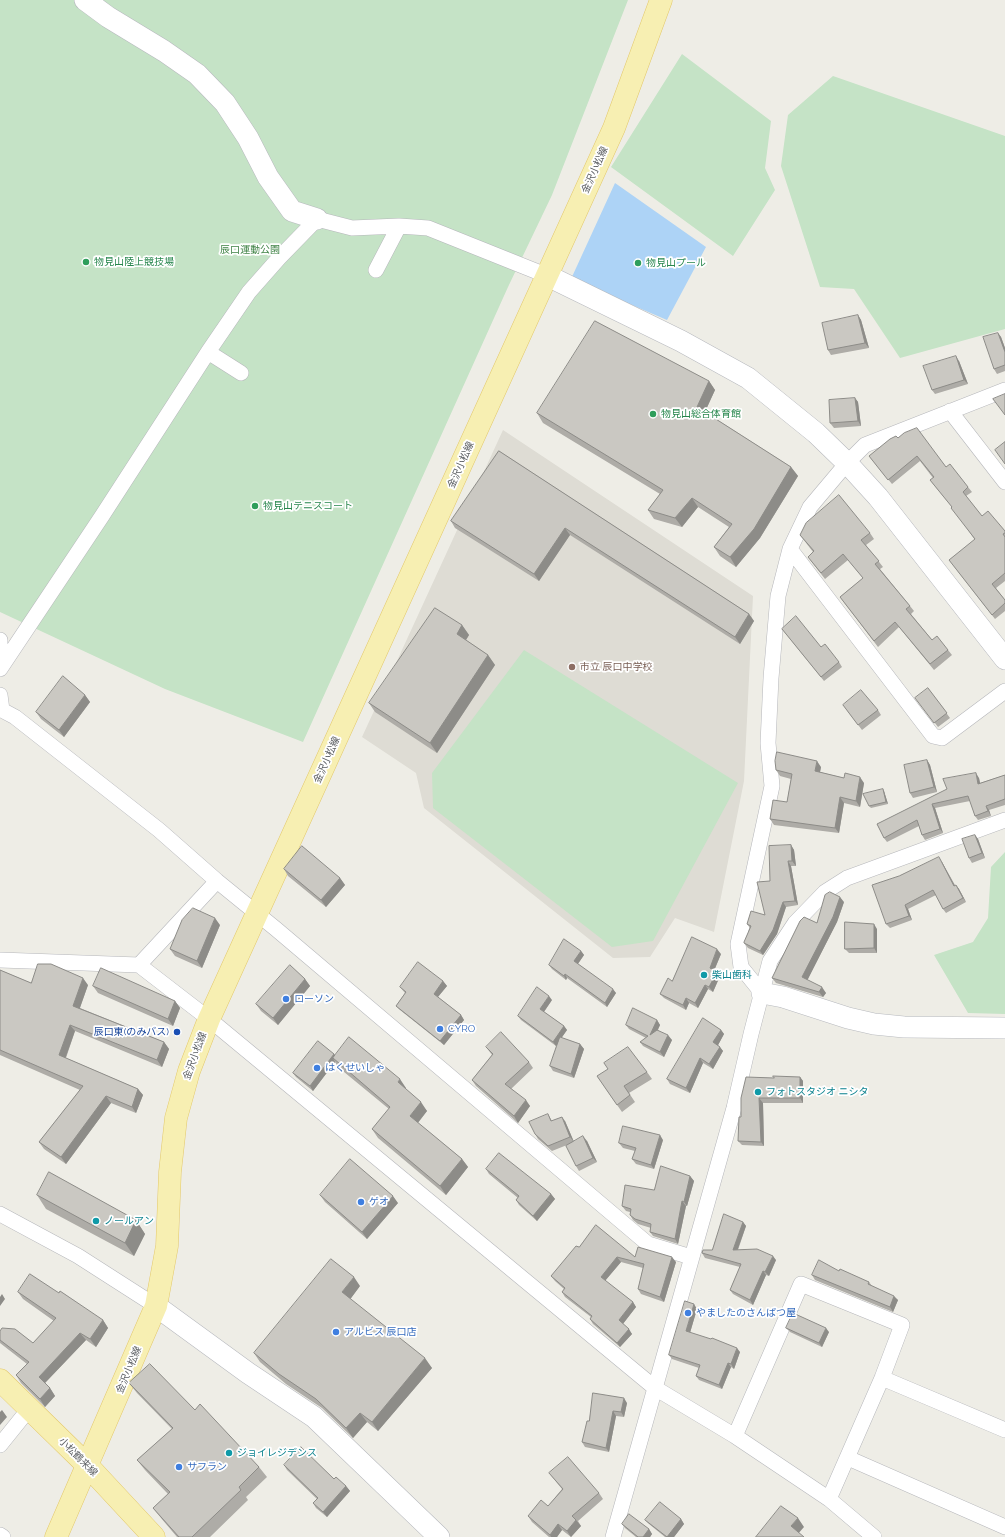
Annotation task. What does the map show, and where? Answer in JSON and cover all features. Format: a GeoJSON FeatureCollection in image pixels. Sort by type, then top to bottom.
{"type":"FeatureCollection","features":[{"type":"Feature","properties":{"kind":"main road","name":"金沢小松線"},"geometry":{"type":"LineString","coordinates":[[56,1537],[156,1306],[167,1246],[170,1172],[176,1118],[189,1071],[209,1019],[614,128],[661,0]]}},
{"type":"Feature","properties":{"kind":"main road","name":"小松鶴来線"},"geometry":{"type":"LineString","coordinates":[[0,1380],[88,1466],[154,1537]]}},
{"type":"Feature","properties":{"kind":"street"},"geometry":{"type":"LineString","coordinates":[[85,0],[108,17],[164,51],[197,74],[226,103],[248,138],[268,177],[292,211],[352,228],[400,226],[428,228],[548,276],[681,340],[748,378],[816,433],[847,463],[878,497],[1005,659]]}},
{"type":"Feature","properties":{"kind":"street"},"geometry":{"type":"LineString","coordinates":[[0,669],[249,292],[279,258],[317,219]]}},
{"type":"Feature","properties":{"kind":"street"},"geometry":{"type":"LineString","coordinates":[[376,270],[400,226]]}},
{"type":"Feature","properties":{"kind":"street"},"geometry":{"type":"LineString","coordinates":[[208,352],[241,372]]}},
{"type":"Feature","properties":{"kind":"street"},"geometry":{"type":"LineString","coordinates":[[1005,390],[865,445],[847,463],[810,507],[790,549],[778,596],[771,678],[768,743],[772,786],[738,944],[742,967],[762,993],[783,997],[848,1018],[874,1024],[904,1027],[1005,1028]]}},
{"type":"Feature","properties":{"kind":"street"},"geometry":{"type":"LineString","coordinates":[[950,411],[1005,482]]}},
{"type":"Feature","properties":{"kind":"street"},"geometry":{"type":"LineString","coordinates":[[790,549],[933,736],[942,738],[1005,691]]}},
{"type":"Feature","properties":{"kind":"street"},"geometry":{"type":"LineString","coordinates":[[0,640],[0,649]]}},
{"type":"Feature","properties":{"kind":"street"},"geometry":{"type":"LineString","coordinates":[[0,695],[1,712],[15,717],[153,825],[217,881],[288,939],[648,1244],[691,1257]]}},
{"type":"Feature","properties":{"kind":"street"},"geometry":{"type":"LineString","coordinates":[[613,1537],[734,1108],[770,961],[795,923],[825,892],[847,878],[1005,820]]}},
{"type":"Feature","properties":{"kind":"street"},"geometry":{"type":"LineString","coordinates":[[139,965],[217,881]]}},
{"type":"Feature","properties":{"kind":"street"},"geometry":{"type":"LineString","coordinates":[[0,960],[139,965],[209,1019],[655,1388],[735,1436],[829,1499],[874,1537]]}},
{"type":"Feature","properties":{"kind":"street"},"geometry":{"type":"LineString","coordinates":[[0,1214],[78,1256],[156,1306],[248,1373],[314,1417],[439,1537]]}},
{"type":"Feature","properties":{"kind":"street"},"geometry":{"type":"LineString","coordinates":[[735,1436],[801,1284],[902,1325],[882,1378],[829,1499]]}},
{"type":"Feature","properties":{"kind":"street"},"geometry":{"type":"LineString","coordinates":[[882,1378],[1005,1430]]}},
{"type":"Feature","properties":{"kind":"street"},"geometry":{"type":"LineString","coordinates":[[0,1445],[29,1410]]}},
{"type":"Feature","properties":{"kind":"street"},"geometry":{"type":"LineString","coordinates":[[848,1458],[1005,1527]]}},
{"type":"Feature","properties":{"kind":"shaded area","name":"市立 辰口中学校"},"geometry":{"type":"Polygon","coordinates":[[[503,430],[753,596],[744,781],[714,932],[675,918],[650,957],[613,958],[424,808],[416,773],[362,737],[503,430]]]}},
{"type":"Feature","properties":{"kind":"green space","name":"辰口運動公園"},"geometry":{"type":"Polygon","coordinates":[[[0,0],[628,0],[552,195],[508,287],[303,742],[165,689],[0,612],[0,0]]]}},
{"type":"Feature","properties":{"kind":"green space"},"geometry":{"type":"Polygon","coordinates":[[[682,54],[771,121],[765,168],[775,190],[733,256],[611,167],[682,54]]]}},
{"type":"Feature","properties":{"kind":"green space"},"geometry":{"type":"Polygon","coordinates":[[[833,76],[1005,136],[1005,329],[900,358],[854,289],[820,287],[781,166],[788,115],[833,76]]]}},
{"type":"Feature","properties":{"kind":"green space"},"geometry":{"type":"Polygon","coordinates":[[[524,650],[738,783],[653,941],[612,947],[433,808],[432,773],[524,650]]]}},
{"type":"Feature","properties":{"kind":"green space"},"geometry":{"type":"Polygon","coordinates":[[[1005,852],[1005,1014],[968,1013],[934,955],[973,942],[988,918],[991,867],[1005,852]]]}},
{"type":"Feature","properties":{"kind":"water","name":"物見山プール"},"geometry":{"type":"Polygon","coordinates":[[[615,183],[706,247],[667,320],[571,279],[615,183]]]}},
{"type":"Feature","properties":{"kind":"building"},"geometry":{"type":"Polygon","coordinates":[[[858,315],[865,343],[828,350],[822,323],[858,315]]]}},
{"type":"Feature","properties":{"kind":"building","name":"物見山総合体育館"},"geometry":{"type":"Polygon","coordinates":[[[595,321],[709,381],[697,407],[791,467],[754,529],[730,557],[714,547],[732,524],[692,498],[675,518],[648,510],[663,490],[537,413],[595,321]]]}},
{"type":"Feature","properties":{"kind":"building"},"geometry":{"type":"Polygon","coordinates":[[[998,333],[1005,352],[1005,365],[994,369],[983,337],[998,333]]]}},
{"type":"Feature","properties":{"kind":"building"},"geometry":{"type":"Polygon","coordinates":[[[956,356],[964,380],[932,390],[923,366],[956,356]]]}},
{"type":"Feature","properties":{"kind":"building"},"geometry":{"type":"Polygon","coordinates":[[[1005,394],[1005,415],[993,399],[1005,394]]]}},
{"type":"Feature","properties":{"kind":"building"},"geometry":{"type":"Polygon","coordinates":[[[855,398],[858,421],[830,423],[829,400],[855,398]]]}},
{"type":"Feature","properties":{"kind":"building"},"geometry":{"type":"Polygon","coordinates":[[[917,428],[946,467],[950,464],[968,487],[963,492],[982,516],[988,511],[1005,531],[1003,534],[1005,537],[1005,573],[992,584],[1005,600],[1005,603],[992,615],[949,560],[975,539],[930,480],[934,477],[917,456],[888,480],[869,456],[890,439],[896,436],[898,438],[904,433],[917,428]]]}},
{"type":"Feature","properties":{"kind":"building"},"geometry":{"type":"Polygon","coordinates":[[[1005,442],[1005,464],[995,450],[1005,442]]]}},
{"type":"Feature","properties":{"kind":"building"},"geometry":{"type":"Polygon","coordinates":[[[499,451],[749,614],[735,637],[565,528],[534,574],[451,521],[499,451]]]}},
{"type":"Feature","properties":{"kind":"building"},"geometry":{"type":"Polygon","coordinates":[[[839,495],[870,533],[861,540],[879,561],[875,564],[910,606],[906,609],[932,640],[937,636],[948,650],[930,664],[895,622],[874,641],[840,597],[863,578],[843,554],[821,573],[808,557],[814,551],[800,535],[806,523],[839,495]]]}},
{"type":"Feature","properties":{"kind":"building"},"geometry":{"type":"Polygon","coordinates":[[[435,608],[462,625],[457,634],[488,655],[430,743],[369,703],[435,608]]]}},
{"type":"Feature","properties":{"kind":"building"},"geometry":{"type":"Polygon","coordinates":[[[796,616],[821,647],[825,644],[839,662],[821,677],[782,629],[796,616]]]}},
{"type":"Feature","properties":{"kind":"building"},"geometry":{"type":"Polygon","coordinates":[[[63,676],[85,695],[59,730],[36,712],[63,676]]]}},
{"type":"Feature","properties":{"kind":"building"},"geometry":{"type":"Polygon","coordinates":[[[928,688],[947,713],[934,723],[915,698],[928,688]]]}},
{"type":"Feature","properties":{"kind":"building"},"geometry":{"type":"Polygon","coordinates":[[[861,690],[878,710],[858,725],[843,705],[861,690]]]}},
{"type":"Feature","properties":{"kind":"building"},"geometry":{"type":"Polygon","coordinates":[[[777,752],[817,761],[815,771],[844,778],[845,773],[860,777],[856,801],[840,797],[835,828],[770,819],[773,800],[787,802],[792,774],[776,770],[775,761],[777,752]]]}},
{"type":"Feature","properties":{"kind":"building"},"geometry":{"type":"Polygon","coordinates":[[[927,760],[934,787],[910,793],[904,765],[927,760]]]}},
{"type":"Feature","properties":{"kind":"building"},"geometry":{"type":"Polygon","coordinates":[[[976,773],[978,784],[1005,775],[1005,799],[986,806],[988,811],[975,816],[968,796],[932,804],[940,829],[922,835],[917,820],[884,838],[877,824],[947,789],[943,779],[976,773]]]}},
{"type":"Feature","properties":{"kind":"building"},"geometry":{"type":"Polygon","coordinates":[[[883,789],[886,802],[869,806],[863,794],[883,789]]]}},
{"type":"Feature","properties":{"kind":"building"},"geometry":{"type":"Polygon","coordinates":[[[975,835],[982,853],[969,858],[962,839],[975,835]]]}},
{"type":"Feature","properties":{"kind":"building"},"geometry":{"type":"Polygon","coordinates":[[[791,845],[792,861],[788,861],[795,901],[783,902],[773,930],[760,951],[744,943],[751,926],[747,924],[751,911],[765,915],[757,882],[770,881],[769,846],[791,845]]]}},
{"type":"Feature","properties":{"kind":"building"},"geometry":{"type":"Polygon","coordinates":[[[302,846],[340,878],[321,900],[284,869],[302,846]]]}},
{"type":"Feature","properties":{"kind":"building"},"geometry":{"type":"Polygon","coordinates":[[[939,857],[954,886],[956,885],[963,898],[943,909],[933,890],[905,905],[909,916],[886,924],[872,885],[899,876],[939,857]]]}},
{"type":"Feature","properties":{"kind":"building"},"geometry":{"type":"Polygon","coordinates":[[[830,892],[840,897],[833,917],[802,977],[822,987],[819,992],[772,978],[800,921],[804,917],[817,923],[825,895],[830,892]]]}},
{"type":"Feature","properties":{"kind":"building"},"geometry":{"type":"Polygon","coordinates":[[[193,908],[215,918],[197,961],[170,949],[182,920],[193,908]]]}},
{"type":"Feature","properties":{"kind":"building"},"geometry":{"type":"Polygon","coordinates":[[[845,922],[874,924],[874,948],[845,949],[845,922]]]}},
{"type":"Feature","properties":{"kind":"building"},"geometry":{"type":"Polygon","coordinates":[[[692,937],[717,949],[710,968],[717,972],[709,987],[705,985],[695,1003],[686,998],[683,1005],[660,994],[668,978],[672,981],[692,937]]]}},
{"type":"Feature","properties":{"kind":"building"},"geometry":{"type":"Polygon","coordinates":[[[564,939],[581,951],[574,961],[613,989],[605,1003],[565,974],[564,976],[549,965],[564,939]]]}},
{"type":"Feature","properties":{"kind":"building"},"geometry":{"type":"Polygon","coordinates":[[[418,962],[443,981],[434,994],[461,1015],[440,1041],[396,1006],[406,992],[400,987],[418,962]]]}},
{"type":"Feature","properties":{"kind":"building"},"geometry":{"type":"Polygon","coordinates":[[[38,964],[51,964],[83,978],[73,1006],[164,1042],[157,1060],[70,1025],[59,1055],[138,1089],[132,1107],[106,1096],[61,1157],[39,1142],[83,1086],[0,1050],[0,970],[31,983],[38,964]]]}},
{"type":"Feature","properties":{"kind":"building"},"geometry":{"type":"Polygon","coordinates":[[[290,965],[305,979],[273,1018],[256,1004],[290,965]]]}},
{"type":"Feature","properties":{"kind":"building"},"geometry":{"type":"Polygon","coordinates":[[[101,968],[175,1001],[168,1019],[93,986],[101,968]]]}},
{"type":"Feature","properties":{"kind":"building"},"geometry":{"type":"Polygon","coordinates":[[[537,987],[549,996],[540,1009],[564,1026],[553,1042],[518,1016],[537,987]]]}},
{"type":"Feature","properties":{"kind":"building"},"geometry":{"type":"Polygon","coordinates":[[[633,1008],[657,1020],[650,1035],[657,1030],[668,1035],[660,1052],[640,1042],[648,1036],[626,1025],[633,1008]]]}},
{"type":"Feature","properties":{"kind":"building"},"geometry":{"type":"Polygon","coordinates":[[[703,1018],[721,1030],[713,1042],[720,1047],[709,1064],[700,1058],[686,1088],[667,1079],[703,1018]]]}},
{"type":"Feature","properties":{"kind":"building"},"geometry":{"type":"Polygon","coordinates":[[[501,1032],[529,1062],[505,1084],[526,1100],[514,1116],[472,1080],[493,1054],[486,1047],[501,1032]]]}},
{"type":"Feature","properties":{"kind":"building"},"geometry":{"type":"Polygon","coordinates":[[[349,1037],[400,1079],[398,1082],[421,1102],[410,1116],[462,1159],[440,1186],[372,1129],[390,1107],[333,1058],[349,1037]]]}},
{"type":"Feature","properties":{"kind":"building"},"geometry":{"type":"Polygon","coordinates":[[[560,1037],[580,1044],[571,1074],[550,1066],[560,1037]]]}},
{"type":"Feature","properties":{"kind":"building","name":"はくせいしゃ"},"geometry":{"type":"Polygon","coordinates":[[[318,1041],[334,1054],[310,1086],[293,1073],[318,1041]]]}},
{"type":"Feature","properties":{"kind":"building"},"geometry":{"type":"Polygon","coordinates":[[[628,1047],[647,1072],[624,1086],[630,1095],[617,1105],[597,1076],[608,1069],[604,1063],[628,1047]]]}},
{"type":"Feature","properties":{"kind":"building"},"geometry":{"type":"Polygon","coordinates":[[[773,1076],[800,1077],[800,1098],[759,1098],[761,1142],[738,1141],[739,1117],[741,1117],[741,1098],[746,1077],[774,1078],[773,1076]]]}},
{"type":"Feature","properties":{"kind":"building"},"geometry":{"type":"Polygon","coordinates":[[[548,1114],[551,1121],[562,1117],[570,1137],[548,1146],[535,1134],[529,1122],[548,1114]]]}},
{"type":"Feature","properties":{"kind":"building"},"geometry":{"type":"Polygon","coordinates":[[[623,1126],[660,1135],[651,1165],[632,1159],[636,1148],[619,1143],[623,1126]]]}},
{"type":"Feature","properties":{"kind":"building"},"geometry":{"type":"Polygon","coordinates":[[[583,1136],[593,1158],[576,1166],[566,1146],[583,1136]]]}},
{"type":"Feature","properties":{"kind":"building"},"geometry":{"type":"Polygon","coordinates":[[[499,1153],[551,1194],[533,1216],[516,1200],[519,1196],[486,1169],[499,1153]]]}},
{"type":"Feature","properties":{"kind":"building","name":"ゲオ"},"geometry":{"type":"Polygon","coordinates":[[[350,1159],[393,1196],[362,1232],[320,1195],[350,1159]]]}},
{"type":"Feature","properties":{"kind":"building"},"geometry":{"type":"Polygon","coordinates":[[[661,1166],[690,1176],[684,1202],[682,1201],[675,1239],[650,1232],[651,1224],[635,1219],[630,1215],[631,1209],[622,1206],[625,1185],[654,1190],[661,1166]]]}},
{"type":"Feature","properties":{"kind":"building","name":"ノールアン"},"geometry":{"type":"Polygon","coordinates":[[[49,1172],[136,1220],[125,1243],[37,1195],[49,1172]]]}},
{"type":"Feature","properties":{"kind":"building"},"geometry":{"type":"Polygon","coordinates":[[[724,1214],[743,1222],[733,1250],[757,1249],[773,1256],[765,1272],[763,1271],[750,1300],[730,1290],[741,1264],[702,1253],[703,1250],[712,1250],[724,1214]]]}},
{"type":"Feature","properties":{"kind":"building"},"geometry":{"type":"Polygon","coordinates":[[[596,1225],[635,1257],[638,1247],[672,1257],[660,1297],[638,1289],[644,1264],[617,1257],[601,1277],[633,1302],[619,1320],[629,1329],[617,1343],[590,1319],[592,1316],[562,1292],[565,1288],[551,1276],[576,1246],[579,1247],[596,1225]]]}},
{"type":"Feature","properties":{"kind":"building","name":"アルビス 辰口店"},"geometry":{"type":"Polygon","coordinates":[[[331,1259],[354,1277],[342,1292],[425,1358],[372,1422],[360,1413],[346,1428],[316,1399],[279,1374],[254,1353],[331,1259]]]}},
{"type":"Feature","properties":{"kind":"building"},"geometry":{"type":"Polygon","coordinates":[[[819,1260],[839,1271],[840,1269],[869,1282],[868,1284],[894,1296],[890,1307],[812,1275],[819,1260]]]}},
{"type":"Feature","properties":{"kind":"building"},"geometry":{"type":"Polygon","coordinates":[[[30,1274],[59,1293],[60,1291],[103,1320],[90,1339],[80,1333],[39,1377],[50,1388],[40,1399],[16,1375],[29,1362],[0,1340],[0,1331],[2,1328],[15,1329],[33,1343],[56,1318],[18,1292],[30,1274]]]}},
{"type":"Feature","properties":{"kind":"building"},"geometry":{"type":"Polygon","coordinates":[[[685,1301],[694,1304],[686,1331],[711,1339],[712,1338],[737,1348],[731,1364],[728,1363],[719,1385],[696,1376],[700,1365],[669,1355],[685,1301]]]}},
{"type":"Feature","properties":{"kind":"building"},"geometry":{"type":"Polygon","coordinates":[[[793,1313],[826,1328],[819,1343],[786,1328],[793,1313]]]}},
{"type":"Feature","properties":{"kind":"building"},"geometry":{"type":"Polygon","coordinates":[[[150,1364],[195,1410],[200,1404],[259,1467],[239,1487],[241,1490],[192,1537],[179,1537],[153,1508],[170,1492],[137,1460],[173,1428],[129,1383],[150,1364]]]}},
{"type":"Feature","properties":{"kind":"building"},"geometry":{"type":"Polygon","coordinates":[[[593,1393],[624,1398],[621,1412],[613,1411],[606,1448],[582,1442],[587,1421],[589,1421],[593,1393]]]}},
{"type":"Feature","properties":{"kind":"building"},"geometry":{"type":"Polygon","coordinates":[[[301,1447],[334,1479],[336,1477],[346,1486],[323,1512],[313,1503],[318,1498],[284,1465],[301,1447]]]}},
{"type":"Feature","properties":{"kind":"building"},"geometry":{"type":"Polygon","coordinates":[[[568,1457],[599,1493],[572,1516],[576,1520],[567,1531],[558,1524],[550,1535],[528,1516],[541,1500],[548,1506],[563,1489],[549,1473],[568,1457]]]}},
{"type":"Feature","properties":{"kind":"building"},"geometry":{"type":"Polygon","coordinates":[[[660,1502],[681,1519],[667,1537],[645,1520],[660,1502]]]}},
{"type":"Feature","properties":{"kind":"building"},"geometry":{"type":"Polygon","coordinates":[[[781,1506],[798,1518],[791,1526],[804,1537],[756,1537],[781,1506]]]}},
{"type":"Feature","properties":{"kind":"building"},"geometry":{"type":"Polygon","coordinates":[[[629,1514],[649,1529],[643,1537],[638,1537],[622,1524],[629,1514]]]}},
{"type":"Feature","properties":{"kind":"place","name":"物見山陸上競技場"},"geometry":{"type":"Point","coordinates":[86,262]}},
{"type":"Feature","properties":{"kind":"place","name":"物見山プール"},"geometry":{"type":"Point","coordinates":[638,263]}},
{"type":"Feature","properties":{"kind":"place","name":"物見山総合体育館"},"geometry":{"type":"Point","coordinates":[653,414]}},
{"type":"Feature","properties":{"kind":"place","name":"物見山テニスコート"},"geometry":{"type":"Point","coordinates":[255,506]}},
{"type":"Feature","properties":{"kind":"place","name":"市立 辰口中学校"},"geometry":{"type":"Point","coordinates":[572,667]}},
{"type":"Feature","properties":{"kind":"place","name":"柴山歯科"},"geometry":{"type":"Point","coordinates":[704,975]}},
{"type":"Feature","properties":{"kind":"place","name":"ローソン"},"geometry":{"type":"Point","coordinates":[286,999]}},
{"type":"Feature","properties":{"kind":"place","name":"CYRO"},"geometry":{"type":"Point","coordinates":[440,1029]}},
{"type":"Feature","properties":{"kind":"place","name":"辰口東(のみバス)"},"geometry":{"type":"Point","coordinates":[177,1032]}},
{"type":"Feature","properties":{"kind":"place","name":"はくせいしゃ"},"geometry":{"type":"Point","coordinates":[317,1068]}},
{"type":"Feature","properties":{"kind":"place","name":"フォトスタジオ ニシタ"},"geometry":{"type":"Point","coordinates":[758,1092]}},
{"type":"Feature","properties":{"kind":"place","name":"ゲオ"},"geometry":{"type":"Point","coordinates":[361,1202]}},
{"type":"Feature","properties":{"kind":"place","name":"ノールアン"},"geometry":{"type":"Point","coordinates":[96,1221]}},
{"type":"Feature","properties":{"kind":"place","name":"やましたのさんぱつ屋"},"geometry":{"type":"Point","coordinates":[688,1313]}},
{"type":"Feature","properties":{"kind":"place","name":"アルビス 辰口店"},"geometry":{"type":"Point","coordinates":[336,1332]}},
{"type":"Feature","properties":{"kind":"place","name":"ジョイレジデンス"},"geometry":{"type":"Point","coordinates":[229,1453]}},
{"type":"Feature","properties":{"kind":"place","name":"サフラン"},"geometry":{"type":"Point","coordinates":[179,1467]}}]}
